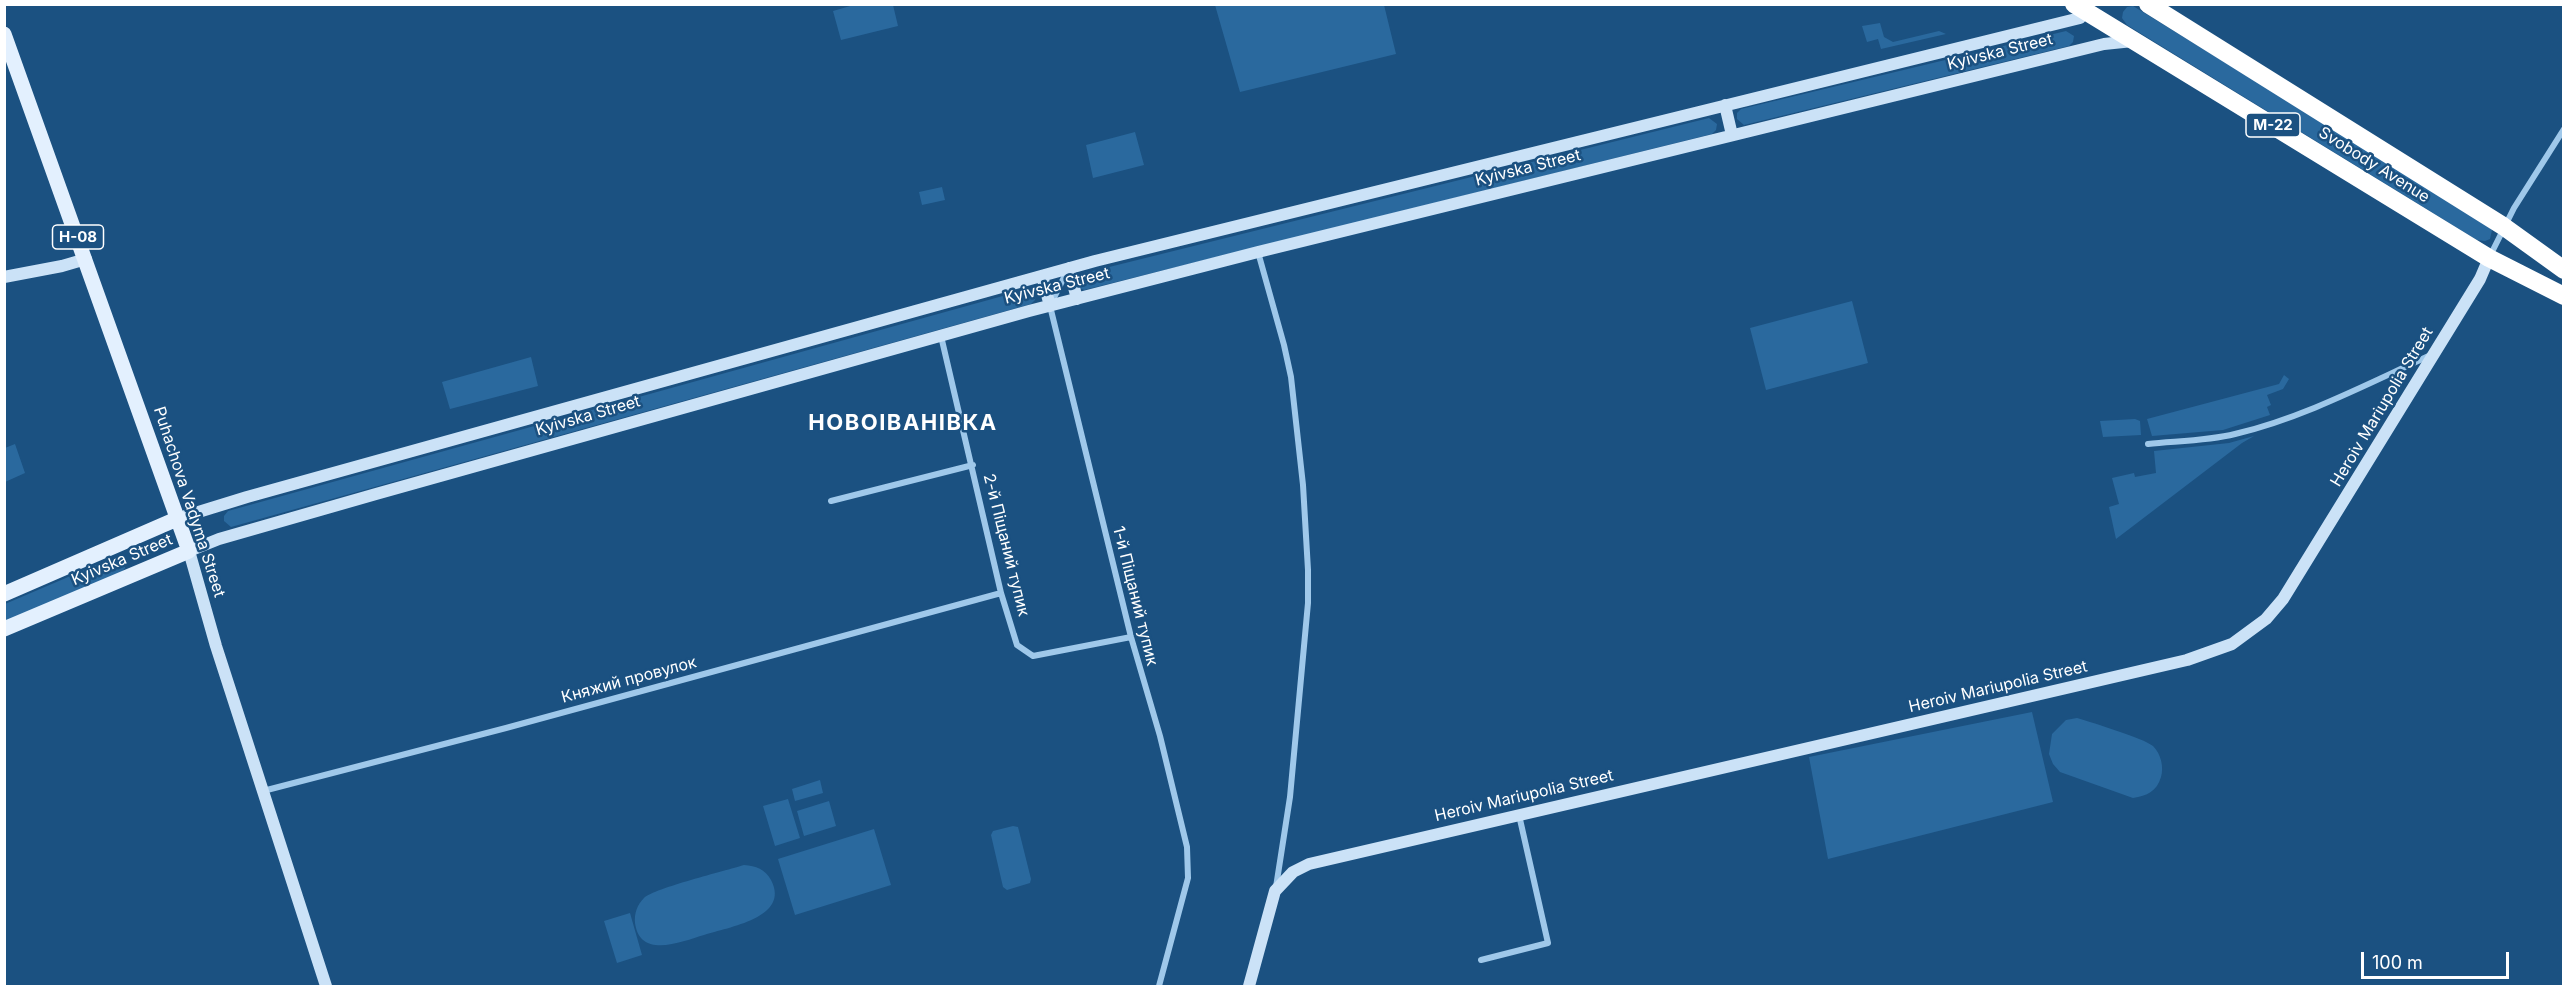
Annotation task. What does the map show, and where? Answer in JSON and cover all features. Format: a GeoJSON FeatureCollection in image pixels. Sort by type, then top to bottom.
{"type":"FeatureCollection","features":[{"type":"Feature","properties":{"kind":"highway","name":"Svobody Avenue"},"geometry":{"type":"LineString","coordinates":[[2148,4],[2503,226],[2564,270]]}},
{"type":"Feature","properties":{"kind":"highway","name":"Svobody Avenue"},"geometry":{"type":"LineString","coordinates":[[2083,7],[2489,258],[2564,296]]}},
{"type":"Feature","properties":{"kind":"main road","name":"Kyivska Street"},"geometry":{"type":"LineString","coordinates":[[4,594],[179,518],[237,499],[1069,268],[2080,18],[2083,7]]}},
{"type":"Feature","properties":{"kind":"main road","name":"Puhachova Vadyma Street"},"geometry":{"type":"LineString","coordinates":[[4,34],[179,518],[216,646],[326,987]]}},
{"type":"Feature","properties":{"kind":"main road","name":"Kyivska Street"},"geometry":{"type":"LineString","coordinates":[[4,629],[219,539],[941,336],[1258,252],[2104,44],[2126,40],[2136,41]]}},
{"type":"Feature","properties":{"kind":"main road"},"geometry":{"type":"LineString","coordinates":[[1725,105],[1732,135]]}},
{"type":"Feature","properties":{"kind":"main road","name":"Heroiv Mariupolia Street"},"geometry":{"type":"LineString","coordinates":[[1275,891],[1293,872],[1309,864],[2187,660],[2232,644],[2266,619],[2283,600],[2480,279],[2489,258]]}},
{"type":"Feature","properties":{"kind":"main road"},"geometry":{"type":"LineString","coordinates":[[4,277],[86,259]]}},
{"type":"Feature","properties":{"kind":"main road"},"geometry":{"type":"LineString","coordinates":[[1069,268],[1077,299]]}},
{"type":"Feature","properties":{"kind":"main road"},"geometry":{"type":"LineString","coordinates":[[1042,276],[1050,306]]}},
{"type":"Feature","properties":{"kind":"main road"},"geometry":{"type":"LineString","coordinates":[[1249,987],[1275,891]]}},
{"type":"Feature","properties":{"kind":"street","name":"Heroiv Mariupolia Street"},"geometry":{"type":"LineString","coordinates":[[2489,258],[2503,226],[2564,129]]}},
{"type":"Feature","properties":{"kind":"street"},"geometry":{"type":"LineString","coordinates":[[1258,252],[1291,377],[1303,485],[1308,570],[1307,614],[1290,797],[1275,891]]}},
{"type":"Feature","properties":{"kind":"street"},"geometry":{"type":"LineString","coordinates":[[1050,306],[1069,268]]}},
{"type":"Feature","properties":{"kind":"street","name":"1-й Піщаний тупик"},"geometry":{"type":"LineString","coordinates":[[1050,306],[1131,637],[1183,826],[1188,865],[1185,892],[1159,987]]}},
{"type":"Feature","properties":{"kind":"street","name":"2-й Піщаний тупик"},"geometry":{"type":"LineString","coordinates":[[941,336],[1001,592],[1017,645],[1033,656],[1131,637]]}},
{"type":"Feature","properties":{"kind":"street"},"geometry":{"type":"LineString","coordinates":[[2148,444],[2234,435],[2294,416],[2434,354]]}},
{"type":"Feature","properties":{"kind":"street"},"geometry":{"type":"LineString","coordinates":[[831,501],[973,465]]}},
{"type":"Feature","properties":{"kind":"street","name":"Княжий провулок"},"geometry":{"type":"LineString","coordinates":[[262,791],[518,725],[1001,592]]}},
{"type":"Feature","properties":{"kind":"street"},"geometry":{"type":"LineString","coordinates":[[1481,960],[1548,943],[1518,815]]}},
{"type":"Feature","properties":{"kind":"shaded area"},"geometry":{"type":"Polygon","coordinates":[[[857,4],[893,5],[898,26],[841,40],[833,11],[857,4]]]}},
{"type":"Feature","properties":{"kind":"shaded area"},"geometry":{"type":"Polygon","coordinates":[[[1215,5],[1384,5],[1396,54],[1240,92],[1215,5]]]}},
{"type":"Feature","properties":{"kind":"shaded area"},"geometry":{"type":"Polygon","coordinates":[[[2133,6],[2485,222],[2492,230],[2490,239],[2477,240],[2127,25],[2122,18],[2123,12],[2127,7],[2133,6]]]}},
{"type":"Feature","properties":{"kind":"shaded area"},"geometry":{"type":"Polygon","coordinates":[[[1880,23],[1884,37],[1893,42],[1939,31],[1946,34],[1881,49],[1878,39],[1867,42],[1862,26],[1880,23]]]}},
{"type":"Feature","properties":{"kind":"shaded area"},"geometry":{"type":"Polygon","coordinates":[[[2066,31],[2074,36],[2069,46],[1744,125],[1737,119],[1737,113],[1741,109],[2066,31]]]}},
{"type":"Feature","properties":{"kind":"shaded area"},"geometry":{"type":"Polygon","coordinates":[[[1709,118],[1717,124],[1712,134],[1084,290],[1078,287],[1077,278],[1081,274],[1709,118]]]}},
{"type":"Feature","properties":{"kind":"shaded area"},"geometry":{"type":"Polygon","coordinates":[[[1135,132],[1144,165],[1093,178],[1086,145],[1135,132]]]}},
{"type":"Feature","properties":{"kind":"shaded area"},"geometry":{"type":"Polygon","coordinates":[[[942,187],[945,200],[922,205],[919,192],[942,187]]]}},
{"type":"Feature","properties":{"kind":"shaded area"},"geometry":{"type":"Polygon","coordinates":[[[1028,289],[1036,294],[1031,304],[231,527],[224,521],[224,516],[228,511],[1028,289]]]}},
{"type":"Feature","properties":{"kind":"shaded area"},"geometry":{"type":"Polygon","coordinates":[[[1852,301],[1868,363],[1766,390],[1750,328],[1852,301]]]}},
{"type":"Feature","properties":{"kind":"shaded area"},"geometry":{"type":"Polygon","coordinates":[[[531,357],[538,386],[450,409],[442,382],[531,357]]]}},
{"type":"Feature","properties":{"kind":"shaded area"},"geometry":{"type":"Polygon","coordinates":[[[2284,375],[2289,379],[2283,389],[2267,395],[2271,405],[2267,407],[2270,415],[2223,430],[2152,436],[2147,419],[2279,384],[2284,375]]]}},
{"type":"Feature","properties":{"kind":"shaded area"},"geometry":{"type":"Polygon","coordinates":[[[2135,419],[2140,421],[2141,435],[2103,437],[2100,421],[2135,419]]]}},
{"type":"Feature","properties":{"kind":"shaded area"},"geometry":{"type":"Polygon","coordinates":[[[2254,436],[2116,539],[2109,507],[2119,504],[2112,478],[2134,473],[2135,477],[2156,473],[2154,451],[2229,443],[2254,436]]]}},
{"type":"Feature","properties":{"kind":"shaded area"},"geometry":{"type":"Polygon","coordinates":[[[15,444],[25,473],[5,482],[5,448],[15,444]]]}},
{"type":"Feature","properties":{"kind":"shaded area"},"geometry":{"type":"Polygon","coordinates":[[[115,557],[125,562],[122,572],[5,622],[5,604],[115,557]]]}},
{"type":"Feature","properties":{"kind":"shaded area"},"geometry":{"type":"Polygon","coordinates":[[[2032,712],[2053,802],[1828,859],[1809,757],[2032,712]]]}},
{"type":"Feature","properties":{"kind":"shaded area"},"geometry":{"type":"Polygon","coordinates":[[[2077,718],[2129,735],[2153,746],[2160,757],[2162,769],[2159,782],[2154,789],[2143,796],[2133,798],[2060,772],[2053,764],[2049,754],[2052,734],[2066,720],[2077,718]]]}},
{"type":"Feature","properties":{"kind":"shaded area"},"geometry":{"type":"Polygon","coordinates":[[[820,780],[823,793],[795,801],[792,789],[820,780]]]}},
{"type":"Feature","properties":{"kind":"shaded area"},"geometry":{"type":"Polygon","coordinates":[[[788,799],[800,838],[775,846],[763,806],[788,799]]]}},
{"type":"Feature","properties":{"kind":"shaded area"},"geometry":{"type":"Polygon","coordinates":[[[829,801],[836,826],[804,836],[797,811],[829,801]]]}},
{"type":"Feature","properties":{"kind":"shaded area"},"geometry":{"type":"Polygon","coordinates":[[[1018,827],[1031,879],[1030,883],[1007,890],[1003,887],[991,835],[993,831],[1018,827]]]}},
{"type":"Feature","properties":{"kind":"shaded area"},"geometry":{"type":"Polygon","coordinates":[[[874,829],[891,885],[795,915],[778,859],[874,829]]]}},
{"type":"Feature","properties":{"kind":"shaded area"},"geometry":{"type":"Polygon","coordinates":[[[744,865],[760,869],[771,880],[775,893],[772,904],[765,912],[741,924],[674,944],[653,945],[639,934],[635,916],[644,898],[675,885],[744,865]]]}},
{"type":"Feature","properties":{"kind":"shaded area"},"geometry":{"type":"Polygon","coordinates":[[[630,913],[642,955],[617,963],[604,921],[630,913]]]}},
{"type":"Feature","properties":{"kind":"district","name":"НОВОІВАНІВКА"},"geometry":{"type":"Point","coordinates":[903,423]}}]}
